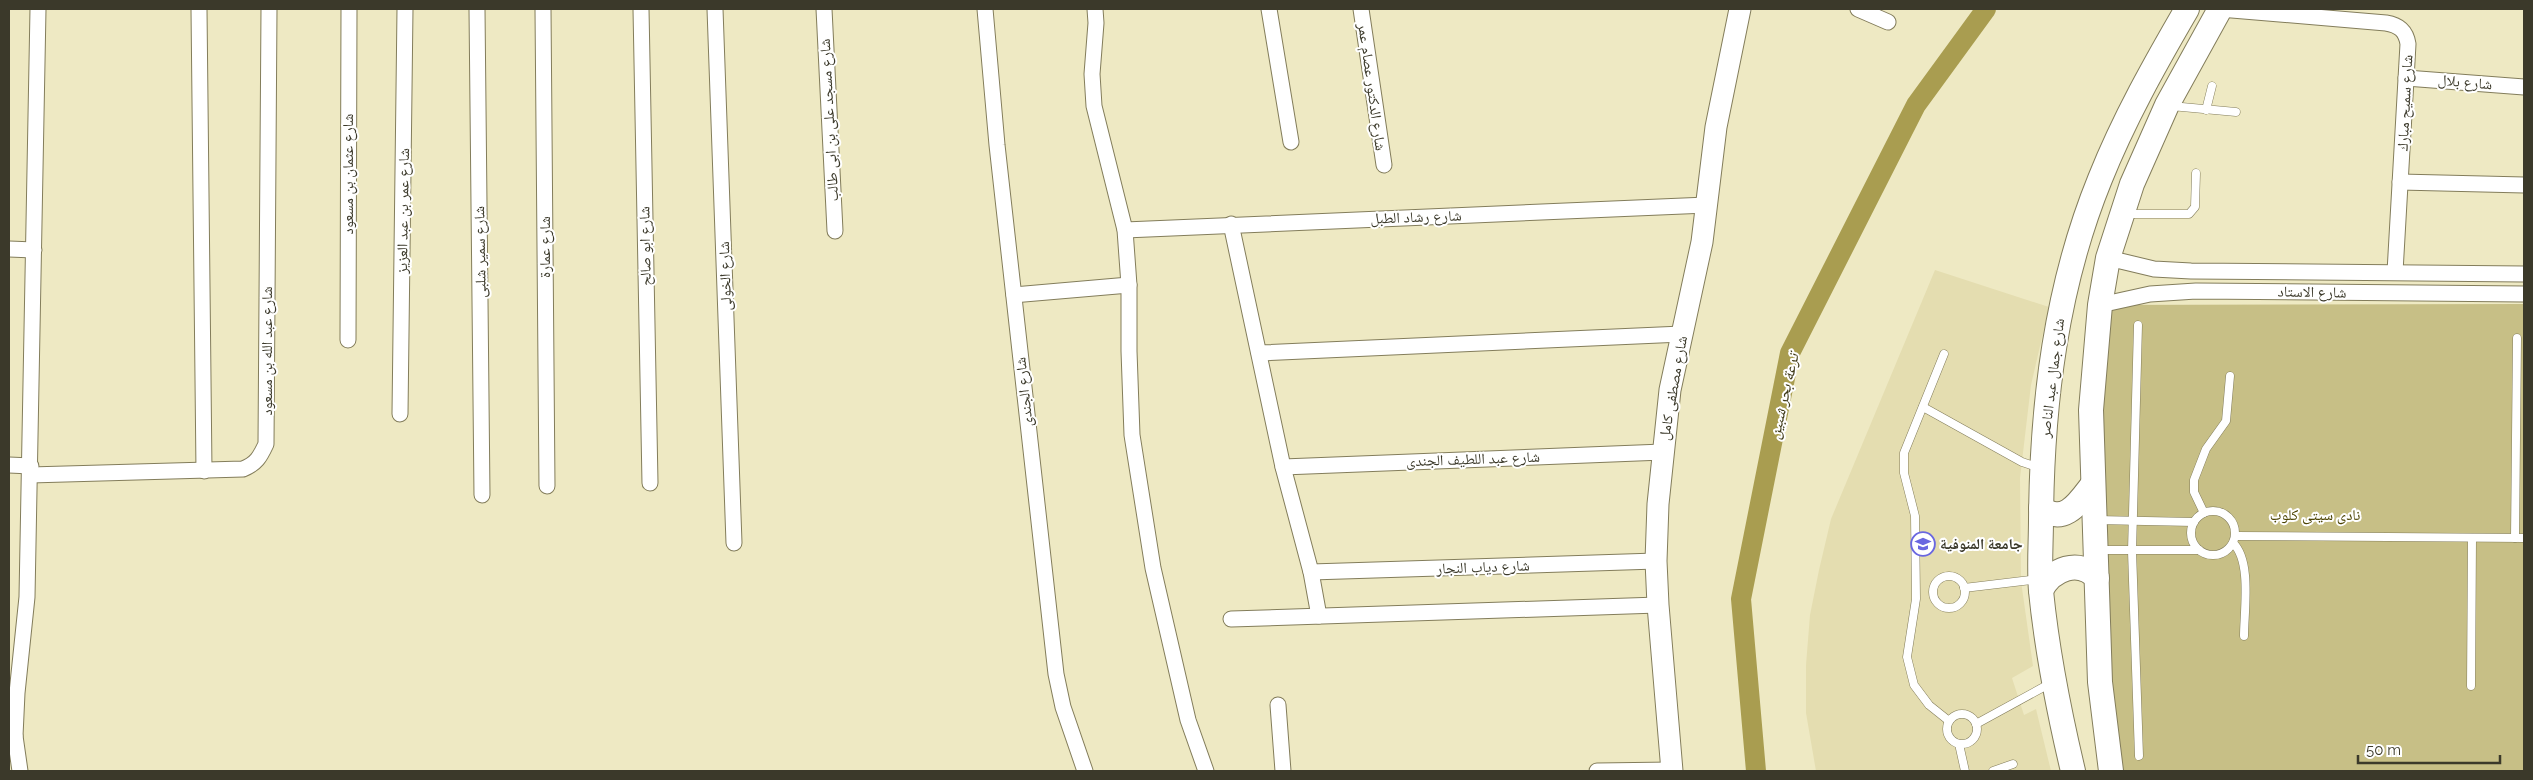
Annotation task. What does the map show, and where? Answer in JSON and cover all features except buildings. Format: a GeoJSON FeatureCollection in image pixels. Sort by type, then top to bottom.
{"type":"FeatureCollection","features":[{"type":"Feature","properties":{"kind":"main road","name":"شارع مصطفى كامل"},"geometry":{"type":"LineString","coordinates":[[1672,770],[1658,605],[1656,561],[1658,504],[1670,390],[1702,242],[1716,126],[1740,9]]}},
{"type":"Feature","properties":{"kind":"main road","name":"شارع جمال عبد الناصر"},"geometry":{"type":"LineString","coordinates":[[2073,771],[2061,720],[2041,584],[2041,469],[2049,375],[2057,325],[2076,248],[2099,181],[2140,90],[2187,9]]}},
{"type":"Feature","properties":{"kind":"main road"},"geometry":{"type":"LineString","coordinates":[[2111,771],[2100,682],[2091,410],[2100,305],[2108,258],[2132,184],[2167,105],[2220,9]]}},
{"type":"Feature","properties":{"kind":"main road"},"geometry":{"type":"LineString","coordinates":[[2041,508],[2053,515],[2066,514],[2076,506],[2093,484]]}},
{"type":"Feature","properties":{"kind":"main road"},"geometry":{"type":"LineString","coordinates":[[2041,584],[2062,569],[2082,568],[2092,572],[2097,578]]}},
{"type":"Feature","properties":{"kind":"street"},"geometry":{"type":"LineString","coordinates":[[20,771],[12,739],[27,597],[38,9]]}},
{"type":"Feature","properties":{"kind":"street"},"geometry":{"type":"LineString","coordinates":[[199,9],[204,471]]}},
{"type":"Feature","properties":{"kind":"street","name":"شارع عبد الله بن مسعود"},"geometry":{"type":"LineString","coordinates":[[9,466],[30,470],[204,471],[243,469],[255,464],[266,444],[269,9]]}},
{"type":"Feature","properties":{"kind":"street","name":"شارع عثمان بن مسعود"},"geometry":{"type":"LineString","coordinates":[[348,340],[349,9]]}},
{"type":"Feature","properties":{"kind":"street","name":"شارع عمر بن عبد العزيز"},"geometry":{"type":"LineString","coordinates":[[400,414],[405,9]]}},
{"type":"Feature","properties":{"kind":"street","name":"شارع سمير شلبى"},"geometry":{"type":"LineString","coordinates":[[477,9],[482,495]]}},
{"type":"Feature","properties":{"kind":"street","name":"شارع عمارة"},"geometry":{"type":"LineString","coordinates":[[543,9],[547,486]]}},
{"type":"Feature","properties":{"kind":"street","name":"شارع ابو صالح"},"geometry":{"type":"LineString","coordinates":[[641,9],[650,483]]}},
{"type":"Feature","properties":{"kind":"street","name":"شارع الخولى"},"geometry":{"type":"LineString","coordinates":[[715,9],[734,543]]}},
{"type":"Feature","properties":{"kind":"street","name":"شارع مسجد على بن ابى طالب"},"geometry":{"type":"LineString","coordinates":[[824,9],[835,231]]}},
{"type":"Feature","properties":{"kind":"street","name":"شارع الجندى"},"geometry":{"type":"LineString","coordinates":[[985,9],[1014,295],[1056,674],[1063,707],[1085,771]]}},
{"type":"Feature","properties":{"kind":"street"},"geometry":{"type":"LineString","coordinates":[[1095,9],[1096,23],[1092,74],[1094,106],[1125,230],[1129,286],[1131,418],[1141,495],[1153,568],[1186,710],[1206,771]]}},
{"type":"Feature","properties":{"kind":"street"},"geometry":{"type":"LineString","coordinates":[[1269,9],[1291,142]]}},
{"type":"Feature","properties":{"kind":"street","name":"شارع الدكتور عصام عمر"},"geometry":{"type":"LineString","coordinates":[[1361,9],[1384,166]]}},
{"type":"Feature","properties":{"kind":"street"},"geometry":{"type":"LineString","coordinates":[[1858,9],[1888,22]]}},
{"type":"Feature","properties":{"kind":"street","name":"شارع سميح مبارك"},"geometry":{"type":"LineString","coordinates":[[2220,9],[2394,24],[2400,28],[2407,38],[2395,272]]}},
{"type":"Feature","properties":{"kind":"street","name":"شارع بلال"},"geometry":{"type":"LineString","coordinates":[[2406,78],[2524,87]]}},
{"type":"Feature","properties":{"kind":"street"},"geometry":{"type":"LineString","coordinates":[[2400,182],[2524,185]]}},
{"type":"Feature","properties":{"kind":"street","name":"شارع رشاد الطبل"},"geometry":{"type":"LineString","coordinates":[[1125,230],[1707,204]]}},
{"type":"Feature","properties":{"kind":"street"},"geometry":{"type":"LineString","coordinates":[[1230,224],[1284,467],[1311,572],[1318,616]]}},
{"type":"Feature","properties":{"kind":"street"},"geometry":{"type":"LineString","coordinates":[[9,249],[34,250]]}},
{"type":"Feature","properties":{"kind":"street","name":"شارع الاستاد"},"geometry":{"type":"LineString","coordinates":[[2108,258],[2136,266],[2172,270],[2524,274]]}},
{"type":"Feature","properties":{"kind":"street"},"geometry":{"type":"LineString","coordinates":[[1014,295],[1129,286]]}},
{"type":"Feature","properties":{"kind":"street","name":"شارع الاستاد"},"geometry":{"type":"LineString","coordinates":[[2100,305],[2150,294],[2196,291],[2524,294]]}},
{"type":"Feature","properties":{"kind":"street"},"geometry":{"type":"LineString","coordinates":[[1259,353],[1682,334]]}},
{"type":"Feature","properties":{"kind":"street","name":"شارع عبد اللطيف الجندى"},"geometry":{"type":"LineString","coordinates":[[1284,467],[1663,452]]}},
{"type":"Feature","properties":{"kind":"street","name":"شارع دياب النجار"},"geometry":{"type":"LineString","coordinates":[[1311,572],[1656,561]]}},
{"type":"Feature","properties":{"kind":"street"},"geometry":{"type":"LineString","coordinates":[[1231,619],[1658,605]]}},
{"type":"Feature","properties":{"kind":"street"},"geometry":{"type":"LineString","coordinates":[[1278,705],[1283,771]]}},
{"type":"Feature","properties":{"kind":"street"},"geometry":{"type":"LineString","coordinates":[[1597,771],[1672,770]]}},
{"type":"Feature","properties":{"kind":"lane"},"geometry":{"type":"LineString","coordinates":[[2206,110],[2212,86]]}},
{"type":"Feature","properties":{"kind":"lane"},"geometry":{"type":"LineString","coordinates":[[2167,105],[2236,112]]}},
{"type":"Feature","properties":{"kind":"lane"},"geometry":{"type":"LineString","coordinates":[[2122,214],[2189,214],[2195,207],[2196,173]]}},
{"type":"Feature","properties":{"kind":"lane"},"geometry":{"type":"LineString","coordinates":[[2138,325],[2132,551],[2139,756]]}},
{"type":"Feature","properties":{"kind":"lane"},"geometry":{"type":"LineString","coordinates":[[2515,538],[2517,338]]}},
{"type":"Feature","properties":{"kind":"lane"},"geometry":{"type":"LineString","coordinates":[[1944,354],[1903,460],[1904,473],[1915,516],[1916,599],[1907,656],[1914,685],[1928,705],[1949,721]]}},
{"type":"Feature","properties":{"kind":"lane"},"geometry":{"type":"LineString","coordinates":[[2204,514],[2194,492],[2194,480],[2206,449],[2226,421],[2230,376]]}},
{"type":"Feature","properties":{"kind":"lane"},"geometry":{"type":"LineString","coordinates":[[1923,407],[2022,462],[2041,469]]}},
{"type":"Feature","properties":{"kind":"lane"},"geometry":{"type":"LineString","coordinates":[[2094,520],[2194,522],[2204,514],[2217,511],[2229,517],[2235,529],[2234,539],[2228,550],[2214,555],[2199,550],[2096,550]]}},
{"type":"Feature","properties":{"kind":"lane"},"geometry":{"type":"LineString","coordinates":[[2194,522],[2191,537],[2199,550]]}},
{"type":"Feature","properties":{"kind":"lane"},"geometry":{"type":"LineString","coordinates":[[2471,686],[2472,538]]}},
{"type":"Feature","properties":{"kind":"lane"},"geometry":{"type":"LineString","coordinates":[[2234,539],[2524,538]]}},
{"type":"Feature","properties":{"kind":"lane"},"geometry":{"type":"LineString","coordinates":[[2234,539],[2241,553],[2244,565],[2244,636]]}},
{"type":"Feature","properties":{"kind":"lane"},"geometry":{"type":"LineString","coordinates":[[1944,577],[1956,578],[1964,588],[1964,600],[1954,608],[1941,607],[1933,598],[1934,585],[1944,577]]}},
{"type":"Feature","properties":{"kind":"lane"},"geometry":{"type":"LineString","coordinates":[[1964,588],[2041,584]]}},
{"type":"Feature","properties":{"kind":"lane"},"geometry":{"type":"LineString","coordinates":[[1916,599],[1933,598]]}},
{"type":"Feature","properties":{"kind":"lane"},"geometry":{"type":"LineString","coordinates":[[1976,724],[2055,680]]}},
{"type":"Feature","properties":{"kind":"lane"},"geometry":{"type":"LineString","coordinates":[[1964,714],[1974,719],[1976,724],[1977,730],[1971,741],[1959,744],[1953,742],[1946,732],[1949,721],[1953,716],[1964,714]]}},
{"type":"Feature","properties":{"kind":"lane"},"geometry":{"type":"LineString","coordinates":[[1959,744],[1965,771]]}},
{"type":"Feature","properties":{"kind":"lane"},"geometry":{"type":"LineString","coordinates":[[1992,771],[2013,764]]}},
{"type":"Feature","properties":{"kind":"shaded area","name":"جامعة المنوفية"},"geometry":{"type":"Polygon","coordinates":[[[1935,270],[2049,307],[2031,385],[2020,478],[2021,581],[2033,666],[2012,678],[2024,715],[2036,709],[2051,771],[1816,771],[1806,713],[1806,665],[1810,615],[1831,519],[1935,270]]]}},
{"type":"Feature","properties":{"kind":"green space","name":"نادى سيتى كلوب"},"geometry":{"type":"Polygon","coordinates":[[[2524,304],[2524,771],[2113,771],[2100,305],[2524,304]]]}},
{"type":"Feature","properties":{"kind":"waterway","name":"ترعة بحر شبين"},"geometry":{"type":"LineString","coordinates":[[1756,771],[1741,599],[1790,353],[1916,105],[1986,9]]}},
{"type":"Feature","properties":{"kind":"place","name":"جامعة المنوفية"},"geometry":{"type":"Point","coordinates":[1923,544]}}]}
